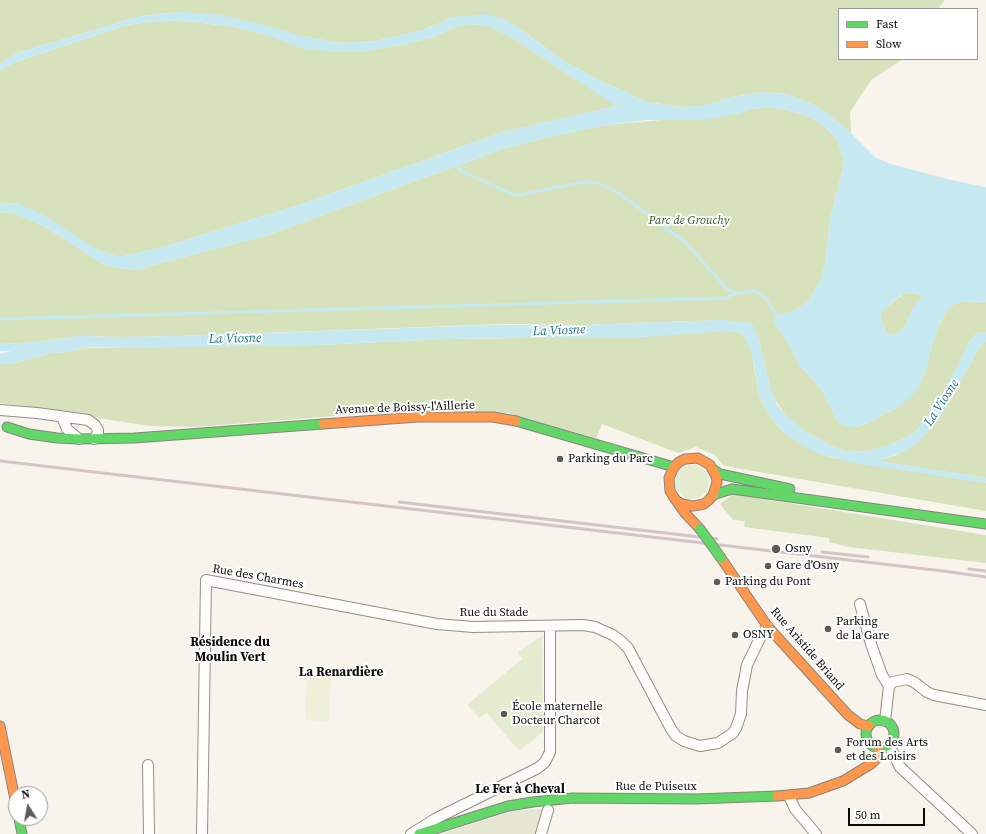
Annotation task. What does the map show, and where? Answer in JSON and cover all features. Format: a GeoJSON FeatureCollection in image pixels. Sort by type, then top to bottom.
{"type":"FeatureCollection","features":[{"type":"Feature","properties":{"kind":"main road","name":"Avenue de Boissy-l'Aillerie"},"geometry":{"type":"LineString","coordinates":[[63,429],[96,434],[178,434],[418,417],[493,417],[519,422],[674,467]]}},
{"type":"Feature","properties":{"kind":"main road","name":"Avenue de Boissy-l'Aillerie"},"geometry":{"type":"LineString","coordinates":[[3,428],[39,426]]}},
{"type":"Feature","properties":{"kind":"main road","name":"Avenue de Boissy-l'Aillerie"},"geometry":{"type":"LineString","coordinates":[[3,428],[29,434],[79,439],[96,434]]}},
{"type":"Feature","properties":{"kind":"main road"},"geometry":{"type":"LineString","coordinates":[[902,512],[865,503],[720,474],[704,461],[691,458],[679,462],[674,467],[669,478],[669,485],[673,496],[677,501],[687,506],[698,506],[704,504],[713,495],[732,489],[986,524]]}},
{"type":"Feature","properties":{"kind":"main road"},"geometry":{"type":"LineString","coordinates":[[713,495],[717,482],[714,470]]}},
{"type":"Feature","properties":{"kind":"main road","name":"Rue Aristide Briand"},"geometry":{"type":"LineString","coordinates":[[677,501],[721,558],[768,627],[848,716],[860,724],[869,726]]}},
{"type":"Feature","properties":{"kind":"main road"},"geometry":{"type":"LineString","coordinates":[[698,506],[700,529]]}},
{"type":"Feature","properties":{"kind":"main road"},"geometry":{"type":"LineString","coordinates":[[876,721],[885,721],[893,727],[894,737],[884,746],[872,745],[867,738],[867,730],[869,726],[876,721]]}},
{"type":"Feature","properties":{"kind":"main road"},"geometry":{"type":"LineString","coordinates":[[0,726],[12,786]]}},
{"type":"Feature","properties":{"kind":"main road","name":"Rue de Puiseux"},"geometry":{"type":"LineString","coordinates":[[419,834],[508,806],[533,802],[573,798],[696,799],[789,796],[809,793],[843,781],[874,762],[884,746]]}},
{"type":"Feature","properties":{"kind":"street"},"geometry":{"type":"LineString","coordinates":[[0,410],[88,420],[95,425],[96,434]]}},
{"type":"Feature","properties":{"kind":"street"},"geometry":{"type":"LineString","coordinates":[[62,417],[63,429],[79,439]]}},
{"type":"Feature","properties":{"kind":"street","name":"Rue des Charmes"},"geometry":{"type":"LineString","coordinates":[[202,834],[206,580],[437,624]]}},
{"type":"Feature","properties":{"kind":"street"},"geometry":{"type":"LineString","coordinates":[[860,604],[871,644],[882,675],[889,686],[885,721]]}},
{"type":"Feature","properties":{"kind":"street","name":"Rue du Stade"},"geometry":{"type":"LineString","coordinates":[[437,624],[473,627],[583,626],[595,627],[609,633],[621,640],[633,655],[676,736],[692,745],[700,746],[718,743],[733,733],[736,728],[741,714],[742,691],[746,665],[761,636],[768,627]]}},
{"type":"Feature","properties":{"kind":"street"},"geometry":{"type":"LineString","coordinates":[[411,834],[435,820],[538,768],[545,762],[550,752],[550,626]]}},
{"type":"Feature","properties":{"kind":"street"},"geometry":{"type":"LineString","coordinates":[[889,686],[893,682],[907,679],[934,695],[986,705]]}},
{"type":"Feature","properties":{"kind":"street"},"geometry":{"type":"LineString","coordinates":[[884,746],[900,767],[972,834]]}},
{"type":"Feature","properties":{"kind":"street"},"geometry":{"type":"LineString","coordinates":[[148,765],[149,834]]}},
{"type":"Feature","properties":{"kind":"street"},"geometry":{"type":"LineString","coordinates":[[789,796],[794,809],[816,834]]}},
{"type":"Feature","properties":{"kind":"street"},"geometry":{"type":"LineString","coordinates":[[541,834],[548,810]]}},
{"type":"Feature","properties":{"kind":"green space"},"geometry":{"type":"Polygon","coordinates":[[[0,0],[945,0],[939,8],[838,8],[838,60],[901,60],[871,80],[850,112],[851,133],[827,113],[810,103],[786,94],[764,92],[733,97],[704,106],[682,107],[647,102],[595,78],[564,61],[520,29],[454,17],[423,30],[376,41],[341,43],[178,12],[141,16],[17,53],[0,64],[0,0]]]}},
{"type":"Feature","properties":{"kind":"green space"},"geometry":{"type":"Polygon","coordinates":[[[178,20],[235,27],[265,35],[360,52],[401,45],[434,37],[455,27],[472,24],[489,26],[511,37],[617,106],[503,132],[299,205],[163,247],[124,256],[116,256],[100,251],[17,203],[0,204],[0,70],[18,61],[127,25],[178,20]]]}},
{"type":"Feature","properties":{"kind":"green space","name":"Parc de Grouchy"},"geometry":{"type":"Polygon","coordinates":[[[774,107],[806,115],[824,126],[837,139],[843,157],[843,169],[830,220],[825,263],[820,282],[809,300],[802,306],[790,313],[779,314],[774,321],[787,341],[800,366],[823,392],[837,420],[841,424],[856,427],[868,423],[898,407],[918,388],[925,373],[931,348],[944,315],[954,304],[963,301],[980,303],[986,301],[986,332],[976,334],[969,342],[960,362],[932,412],[915,432],[884,447],[867,451],[847,452],[830,445],[794,423],[784,413],[772,395],[758,336],[721,320],[583,325],[507,324],[178,336],[79,336],[38,342],[0,344],[0,212],[14,213],[44,226],[106,266],[135,270],[268,235],[503,149],[561,134],[613,124],[737,114],[751,109],[774,107]]]}},
{"type":"Feature","properties":{"kind":"green space"},"geometry":{"type":"Polygon","coordinates":[[[913,293],[921,295],[921,298],[913,308],[901,332],[892,335],[886,333],[881,319],[881,312],[903,294],[913,293]]]}},
{"type":"Feature","properties":{"kind":"green space"},"geometry":{"type":"Polygon","coordinates":[[[732,331],[741,333],[745,337],[751,349],[758,391],[762,403],[776,424],[786,434],[821,454],[834,458],[986,483],[986,511],[724,466],[715,455],[696,447],[678,453],[602,424],[596,438],[508,413],[412,410],[195,427],[149,426],[104,419],[67,411],[0,403],[0,364],[15,363],[50,353],[68,352],[84,348],[317,345],[445,339],[626,338],[732,331]]]}},
{"type":"Feature","properties":{"kind":"green space"},"geometry":{"type":"Polygon","coordinates":[[[985,342],[986,478],[877,461],[896,455],[928,431],[942,413],[980,347],[985,342]]]}},
{"type":"Feature","properties":{"kind":"green space"},"geometry":{"type":"Polygon","coordinates":[[[689,465],[695,465],[699,466],[706,472],[709,482],[708,489],[702,496],[695,499],[689,499],[685,498],[678,492],[675,485],[675,479],[676,475],[682,468],[689,465]]]}},
{"type":"Feature","properties":{"kind":"green space"},"geometry":{"type":"Polygon","coordinates":[[[733,494],[986,535],[986,563],[849,547],[829,542],[829,538],[744,527],[745,521],[733,520],[720,504],[733,494]]]}},
{"type":"Feature","properties":{"kind":"green space"},"geometry":{"type":"Polygon","coordinates":[[[542,636],[543,732],[519,751],[487,713],[480,718],[467,705],[522,659],[517,652],[542,636]]]}},
{"type":"Feature","properties":{"kind":"green space"},"geometry":{"type":"Polygon","coordinates":[[[307,675],[331,677],[329,722],[305,720],[307,675]]]}},
{"type":"Feature","properties":{"kind":"green space"},"geometry":{"type":"Polygon","coordinates":[[[544,809],[537,834],[441,834],[516,810],[544,809]]]}},
{"type":"Feature","properties":{"kind":"water"},"geometry":{"type":"Polygon","coordinates":[[[178,12],[216,14],[306,37],[341,43],[376,41],[423,30],[454,17],[487,14],[507,20],[564,61],[595,78],[647,102],[682,107],[704,106],[733,97],[764,92],[786,94],[810,103],[827,113],[851,133],[876,158],[891,164],[951,180],[986,187],[986,301],[980,303],[963,301],[954,304],[944,315],[931,348],[925,373],[918,388],[910,398],[898,407],[868,423],[856,427],[849,427],[841,424],[837,420],[823,392],[800,366],[787,341],[773,321],[779,314],[790,313],[802,306],[809,300],[820,282],[825,263],[830,220],[843,169],[843,157],[837,139],[824,126],[806,115],[774,107],[751,109],[737,114],[703,120],[648,120],[613,124],[561,134],[503,149],[268,235],[135,270],[106,266],[44,226],[14,213],[0,212],[0,204],[17,203],[44,215],[100,251],[116,256],[124,256],[163,247],[299,205],[503,132],[616,106],[511,37],[489,26],[472,24],[455,27],[434,37],[401,45],[360,52],[335,52],[301,48],[265,35],[235,27],[178,20],[148,22],[127,25],[18,61],[0,70],[0,64],[17,53],[141,16],[178,12]],[[913,293],[902,294],[881,312],[881,319],[886,333],[892,335],[901,332],[913,308],[921,298],[921,295],[913,293]]]}},
{"type":"Feature","properties":{"kind":"water","name":"La Viosne"},"geometry":{"type":"Polygon","coordinates":[[[721,320],[750,323],[755,328],[770,387],[777,405],[805,431],[830,445],[847,452],[867,451],[884,447],[915,432],[932,412],[960,362],[969,342],[976,334],[986,332],[986,342],[980,347],[942,413],[928,431],[917,443],[907,450],[878,461],[986,478],[986,483],[854,463],[821,454],[805,447],[786,434],[776,424],[762,403],[758,391],[754,363],[748,343],[741,333],[732,331],[626,338],[445,339],[317,345],[128,348],[97,347],[84,348],[68,352],[50,353],[15,363],[0,364],[0,354],[11,351],[0,351],[0,344],[38,342],[79,336],[178,336],[492,325],[583,325],[721,320]]]}},
{"type":"Feature","properties":{"kind":"waterway"},"geometry":{"type":"LineString","coordinates":[[454,164],[461,171],[512,194],[519,195],[583,182],[599,183],[617,192],[685,242],[727,289],[736,293]]}},
{"type":"Feature","properties":{"kind":"waterway"},"geometry":{"type":"LineString","coordinates":[[0,319],[727,298],[736,293],[755,291],[765,297],[777,317]]}},
{"type":"Feature","properties":{"kind":"railway"},"geometry":{"type":"LineString","coordinates":[[0,461],[986,577]]}},
{"type":"Feature","properties":{"kind":"railway"},"geometry":{"type":"LineString","coordinates":[[399,502],[717,539]]}},
{"type":"Feature","properties":{"kind":"railway"},"geometry":{"type":"LineString","coordinates":[[822,552],[868,557]]}},
{"type":"Feature","properties":{"kind":"railway"},"geometry":{"type":"LineString","coordinates":[[969,569],[986,571]]}},
{"type":"Feature","properties":{"kind":"traffic: fast"},"geometry":{"type":"LineString","coordinates":[[516,421],[674,467]]}},
{"type":"Feature","properties":{"kind":"traffic: fast"},"geometry":{"type":"LineString","coordinates":[[7,427],[29,434],[79,439],[135,438],[323,424]]}},
{"type":"Feature","properties":{"kind":"traffic: fast"},"geometry":{"type":"LineString","coordinates":[[714,470],[720,474],[790,489]]}},
{"type":"Feature","properties":{"kind":"traffic: fast"},"geometry":{"type":"LineString","coordinates":[[713,495],[732,489],[986,524]]}},
{"type":"Feature","properties":{"kind":"traffic: fast"},"geometry":{"type":"LineString","coordinates":[[700,529],[721,558]]}},
{"type":"Feature","properties":{"kind":"traffic: fast"},"geometry":{"type":"LineString","coordinates":[[880,720],[890,724],[894,734],[890,744],[880,748],[870,744],[866,734],[870,724],[880,720]]}},
{"type":"Feature","properties":{"kind":"traffic: fast"},"geometry":{"type":"LineString","coordinates":[[419,834],[508,806],[533,802],[573,798],[696,799],[777,796]]}},
{"type":"Feature","properties":{"kind":"traffic: fast"},"geometry":{"type":"LineString","coordinates":[[20,826],[22,834]]}},
{"type":"Feature","properties":{"kind":"traffic: slow"},"geometry":{"type":"LineString","coordinates":[[323,424],[418,417],[493,417],[516,421]]}},
{"type":"Feature","properties":{"kind":"traffic: slow"},"geometry":{"type":"LineString","coordinates":[[677,501],[682,504],[693,506],[704,504],[709,500],[713,495],[717,482],[716,476],[710,465],[698,458],[685,459],[674,467],[669,478],[670,491],[673,496],[685,513],[700,529]]}},
{"type":"Feature","properties":{"kind":"traffic: slow"},"geometry":{"type":"LineString","coordinates":[[721,558],[768,627],[848,715],[860,724],[869,726]]}},
{"type":"Feature","properties":{"kind":"traffic: slow"},"geometry":{"type":"LineString","coordinates":[[0,726],[12,786]]}},
{"type":"Feature","properties":{"kind":"traffic: slow"},"geometry":{"type":"LineString","coordinates":[[777,796],[809,793],[843,781],[871,764],[878,757],[879,748]]}},
{"type":"Feature","properties":{"kind":"place","name":"Parking du Parc"},"geometry":{"type":"Point","coordinates":[560,459]}},
{"type":"Feature","properties":{"kind":"place","name":"Osny"},"geometry":{"type":"Point","coordinates":[776,549]}},
{"type":"Feature","properties":{"kind":"place","name":"Gare d'Osny"},"geometry":{"type":"Point","coordinates":[768,566]}},
{"type":"Feature","properties":{"kind":"place","name":"Parking du Pont"},"geometry":{"type":"Point","coordinates":[717,582]}},
{"type":"Feature","properties":{"kind":"place","name":"Parking de la Gare"},"geometry":{"type":"Point","coordinates":[828,629]}},
{"type":"Feature","properties":{"kind":"place","name":"OSNY"},"geometry":{"type":"Point","coordinates":[735,635]}},
{"type":"Feature","properties":{"kind":"place","name":"École maternelle Docteur Charcot"},"geometry":{"type":"Point","coordinates":[504,714]}},
{"type":"Feature","properties":{"kind":"place","name":"Forum des Arts et des Loisirs"},"geometry":{"type":"Point","coordinates":[838,750]}},
{"type":"Feature","properties":{"kind":"district","name":"Résidence du Moulin Vert"},"geometry":{"type":"Point","coordinates":[230,650]}},
{"type":"Feature","properties":{"kind":"district","name":"La Renardière"},"geometry":{"type":"Point","coordinates":[341,673]}},
{"type":"Feature","properties":{"kind":"district","name":"Le Fer à Cheval"},"geometry":{"type":"Point","coordinates":[520,790]}}]}
